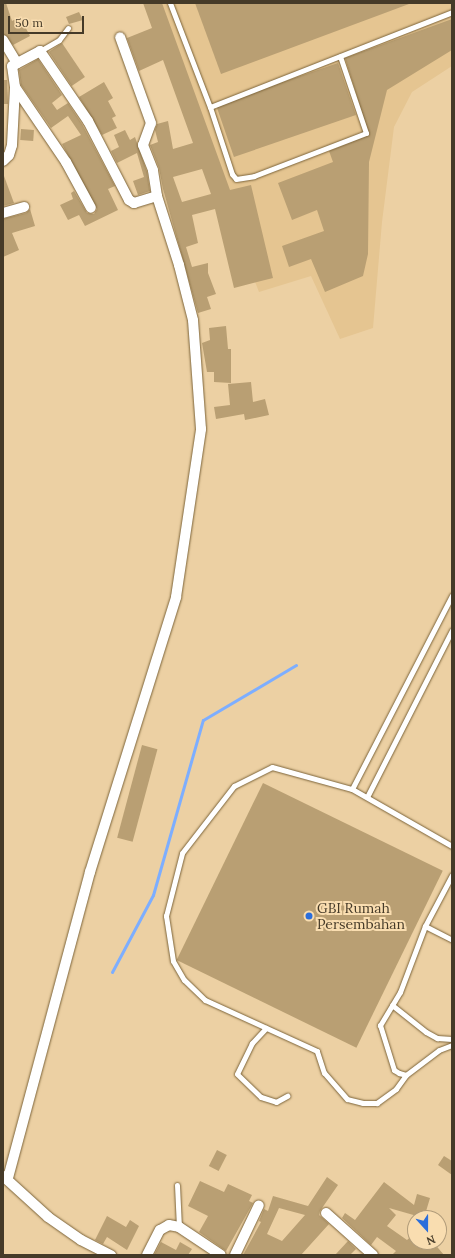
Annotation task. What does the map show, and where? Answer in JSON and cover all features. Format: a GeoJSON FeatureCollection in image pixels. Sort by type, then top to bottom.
{"type":"FeatureCollection","features":[{"type":"Feature","properties":{"kind":"street"},"geometry":{"type":"LineString","coordinates":[[112,1255],[81,1240],[48,1217],[5,1177],[90,872],[176,597],[197,466],[201,430],[193,320],[180,265],[157,196],[153,170],[143,144],[152,123],[120,37]]}},
{"type":"Feature","properties":{"kind":"street"},"geometry":{"type":"LineString","coordinates":[[3,40],[17,63]]}},
{"type":"Feature","properties":{"kind":"street"},"geometry":{"type":"LineString","coordinates":[[3,161],[9,155],[12,145],[15,87],[12,71],[17,63],[40,50],[88,121],[128,200],[134,203],[157,196]]}},
{"type":"Feature","properties":{"kind":"street"},"geometry":{"type":"LineString","coordinates":[[15,87],[66,162],[91,208]]}},
{"type":"Feature","properties":{"kind":"street"},"geometry":{"type":"LineString","coordinates":[[3,213],[24,207]]}},
{"type":"Feature","properties":{"kind":"street"},"geometry":{"type":"LineString","coordinates":[[235,1255],[259,1205]]}},
{"type":"Feature","properties":{"kind":"street"},"geometry":{"type":"LineString","coordinates":[[326,1213],[373,1255]]}},
{"type":"Feature","properties":{"kind":"street"},"geometry":{"type":"LineString","coordinates":[[147,1255],[160,1230],[169,1225],[179,1227],[221,1255]]}},
{"type":"Feature","properties":{"kind":"lane"},"geometry":{"type":"LineString","coordinates":[[170,3],[210,107],[232,174],[236,179],[254,176],[366,133],[340,56]]}},
{"type":"Feature","properties":{"kind":"lane"},"geometry":{"type":"LineString","coordinates":[[210,107],[452,12]]}},
{"type":"Feature","properties":{"kind":"lane"},"geometry":{"type":"LineString","coordinates":[[40,50],[59,40],[68,28]]}},
{"type":"Feature","properties":{"kind":"lane"},"geometry":{"type":"LineString","coordinates":[[352,789],[452,595]]}},
{"type":"Feature","properties":{"kind":"lane"},"geometry":{"type":"LineString","coordinates":[[367,796],[452,630]]}},
{"type":"Feature","properties":{"kind":"lane"},"geometry":{"type":"LineString","coordinates":[[452,846],[367,796],[352,789],[272,767],[234,786],[182,853],[166,916],[173,961],[184,980],[205,1000],[317,1051],[324,1073],[347,1099],[363,1103],[377,1103],[396,1089],[406,1075],[439,1050],[452,1045]]}},
{"type":"Feature","properties":{"kind":"lane"},"geometry":{"type":"LineString","coordinates":[[406,1075],[394,1070],[380,1025],[400,992],[425,926],[452,875]]}},
{"type":"Feature","properties":{"kind":"lane"},"geometry":{"type":"LineString","coordinates":[[425,926],[452,940]]}},
{"type":"Feature","properties":{"kind":"lane"},"geometry":{"type":"LineString","coordinates":[[392,1004],[426,1032],[437,1038],[452,1039]]}},
{"type":"Feature","properties":{"kind":"lane"},"geometry":{"type":"LineString","coordinates":[[266,1028],[252,1043],[237,1074],[262,1097],[276,1102],[287,1096]]}},
{"type":"Feature","properties":{"kind":"lane"},"geometry":{"type":"LineString","coordinates":[[177,1186],[179,1227]]}},
{"type":"Feature","properties":{"kind":"shaded area"},"geometry":{"type":"Polygon","coordinates":[[[146,3],[452,3],[452,66],[412,92],[394,127],[382,222],[373,328],[340,339],[311,276],[259,292],[146,3]]]}},
{"type":"Feature","properties":{"kind":"building"},"geometry":{"type":"Polygon","coordinates":[[[3,3],[6,3],[12,21],[20,17],[30,36],[13,45],[3,34],[3,3]]]}},
{"type":"Feature","properties":{"kind":"building"},"geometry":{"type":"Polygon","coordinates":[[[143,3],[162,3],[230,190],[251,185],[273,278],[234,288],[215,209],[192,215],[198,243],[186,247],[192,267],[208,263],[208,273],[216,294],[207,297],[211,309],[198,313],[163,189],[159,168],[150,145],[158,142],[155,130],[157,124],[168,121],[173,149],[193,143],[163,60],[139,71],[127,38],[152,28],[143,3]],[[202,169],[173,177],[182,202],[211,194],[202,169]]]}},
{"type":"Feature","properties":{"kind":"building"},"geometry":{"type":"Polygon","coordinates":[[[195,3],[409,3],[409,4],[221,74],[195,3]]]}},
{"type":"Feature","properties":{"kind":"building"},"geometry":{"type":"Polygon","coordinates":[[[79,12],[83,20],[69,24],[66,17],[79,12]]]}},
{"type":"Feature","properties":{"kind":"building"},"geometry":{"type":"Polygon","coordinates":[[[452,19],[452,50],[387,90],[369,162],[368,254],[363,276],[325,292],[311,259],[289,267],[282,246],[324,231],[317,210],[292,220],[278,183],[333,162],[329,151],[369,135],[345,58],[452,19]]]}},
{"type":"Feature","properties":{"kind":"building"},"geometry":{"type":"Polygon","coordinates":[[[62,43],[85,77],[72,86],[49,52],[62,43]]]}},
{"type":"Feature","properties":{"kind":"building"},"geometry":{"type":"Polygon","coordinates":[[[38,59],[62,95],[52,103],[57,110],[68,103],[82,124],[115,186],[108,189],[118,210],[85,226],[79,215],[68,220],[60,205],[73,199],[71,193],[74,191],[87,213],[94,214],[97,209],[62,144],[81,135],[68,116],[51,128],[21,85],[19,70],[38,59]]]}},
{"type":"Feature","properties":{"kind":"building"},"geometry":{"type":"Polygon","coordinates":[[[338,63],[356,115],[234,157],[216,105],[338,63]]]}},
{"type":"Feature","properties":{"kind":"building"},"geometry":{"type":"Polygon","coordinates":[[[3,80],[7,80],[8,104],[3,104],[3,80]]]}},
{"type":"Feature","properties":{"kind":"building"},"geometry":{"type":"Polygon","coordinates":[[[104,82],[113,98],[108,101],[116,116],[112,118],[117,128],[102,135],[79,97],[104,82]]]}},
{"type":"Feature","properties":{"kind":"building"},"geometry":{"type":"Polygon","coordinates":[[[21,129],[34,130],[33,141],[20,140],[21,129]]]}},
{"type":"Feature","properties":{"kind":"building"},"geometry":{"type":"Polygon","coordinates":[[[125,130],[130,140],[135,137],[147,172],[150,191],[138,195],[133,181],[144,177],[137,153],[117,163],[111,151],[119,147],[114,135],[125,130]]]}},
{"type":"Feature","properties":{"kind":"building"},"geometry":{"type":"Polygon","coordinates":[[[4,176],[14,203],[3,206],[3,177],[4,176]]]}},
{"type":"Feature","properties":{"kind":"building"},"geometry":{"type":"Polygon","coordinates":[[[30,209],[35,226],[12,233],[19,250],[3,257],[3,219],[26,213],[30,209]]]}},
{"type":"Feature","properties":{"kind":"building"},"geometry":{"type":"Polygon","coordinates":[[[226,326],[228,349],[231,349],[231,383],[214,382],[214,372],[207,372],[202,343],[210,340],[209,328],[226,326]]]}},
{"type":"Feature","properties":{"kind":"building"},"geometry":{"type":"Polygon","coordinates":[[[251,382],[253,402],[265,399],[269,415],[245,420],[244,414],[216,419],[214,407],[230,405],[228,384],[251,382]]]}},
{"type":"Feature","properties":{"kind":"building"},"geometry":{"type":"Polygon","coordinates":[[[142,745],[157,749],[133,842],[117,838],[142,745]]]}},
{"type":"Feature","properties":{"kind":"building","name":"GBI Rumah Persembahan"},"geometry":{"type":"Polygon","coordinates":[[[263,783],[443,871],[356,1048],[177,960],[263,783]]]}},
{"type":"Feature","properties":{"kind":"building"},"geometry":{"type":"Polygon","coordinates":[[[217,1150],[227,1155],[219,1171],[209,1166],[217,1150]]]}},
{"type":"Feature","properties":{"kind":"building"},"geometry":{"type":"Polygon","coordinates":[[[444,1156],[452,1161],[452,1175],[438,1165],[444,1156]]]}},
{"type":"Feature","properties":{"kind":"building"},"geometry":{"type":"Polygon","coordinates":[[[327,1177],[338,1185],[320,1211],[319,1215],[329,1224],[301,1255],[243,1255],[261,1222],[259,1221],[264,1209],[268,1211],[273,1196],[308,1206],[327,1177]],[[279,1208],[267,1234],[282,1241],[305,1215],[279,1208]]]}},
{"type":"Feature","properties":{"kind":"building"},"geometry":{"type":"Polygon","coordinates":[[[200,1181],[224,1192],[228,1184],[252,1195],[249,1201],[253,1203],[226,1251],[199,1232],[208,1216],[188,1206],[200,1181]]]}},
{"type":"Feature","properties":{"kind":"building"},"geometry":{"type":"Polygon","coordinates":[[[384,1182],[414,1205],[417,1194],[430,1198],[426,1210],[407,1210],[407,1213],[389,1208],[396,1215],[387,1226],[407,1240],[407,1250],[440,1250],[444,1255],[392,1255],[396,1251],[377,1237],[371,1245],[342,1218],[345,1213],[355,1220],[384,1182]]]}},
{"type":"Feature","properties":{"kind":"building"},"geometry":{"type":"Polygon","coordinates":[[[107,1216],[126,1227],[130,1220],[139,1226],[127,1250],[107,1237],[103,1244],[95,1240],[107,1216]]]}},
{"type":"Feature","properties":{"kind":"building"},"geometry":{"type":"Polygon","coordinates":[[[348,1241],[356,1249],[350,1255],[335,1255],[348,1241]]]}},
{"type":"Feature","properties":{"kind":"building"},"geometry":{"type":"Polygon","coordinates":[[[161,1242],[176,1250],[180,1242],[192,1249],[188,1255],[154,1255],[161,1242]]]}},
{"type":"Feature","properties":{"kind":"waterway"},"geometry":{"type":"LineString","coordinates":[[112,972],[153,895],[203,720],[296,665]]}},
{"type":"Feature","properties":{"kind":"place","name":"GBI Rumah Persembahan"},"geometry":{"type":"Point","coordinates":[309,916]}}]}
